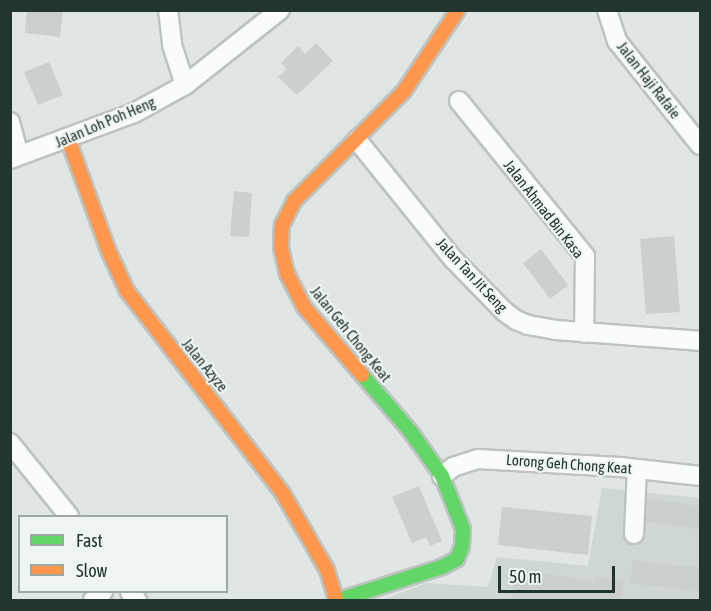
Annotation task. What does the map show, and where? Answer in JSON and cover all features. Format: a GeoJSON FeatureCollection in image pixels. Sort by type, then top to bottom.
{"type":"FeatureCollection","features":[{"type":"Feature","properties":{"kind":"street"},"geometry":{"type":"LineString","coordinates":[[168,10],[172,45],[184,85]]}},
{"type":"Feature","properties":{"kind":"street","name":"Jalan Loh Poh Heng"},"geometry":{"type":"LineString","coordinates":[[15,157],[134,113],[184,85],[280,10]]}},
{"type":"Feature","properties":{"kind":"street","name":"Jalan Geh Chong Keat"},"geometry":{"type":"LineString","coordinates":[[338,600],[442,567],[457,559],[462,546],[463,529],[442,476],[410,431],[304,307],[287,274],[281,248],[282,225],[294,201],[404,91],[458,10]]}},
{"type":"Feature","properties":{"kind":"street","name":"Jalan Haji Rafaie"},"geometry":{"type":"LineString","coordinates":[[607,10],[617,41],[700,145]]}},
{"type":"Feature","properties":{"kind":"street","name":"Jalan Ahmad Bin Kasa"},"geometry":{"type":"LineString","coordinates":[[459,101],[585,256],[584,333]]}},
{"type":"Feature","properties":{"kind":"street"},"geometry":{"type":"LineString","coordinates":[[10,122],[15,157]]}},
{"type":"Feature","properties":{"kind":"street","name":"Jalan Azyze"},"geometry":{"type":"LineString","coordinates":[[68,139],[109,252],[128,291],[282,492],[327,570],[338,600]]}},
{"type":"Feature","properties":{"kind":"street","name":"Jalan Tan Jit Seng"},"geometry":{"type":"LineString","coordinates":[[357,140],[454,260],[505,312],[528,325],[584,333],[700,341]]}},
{"type":"Feature","properties":{"kind":"street"},"geometry":{"type":"LineString","coordinates":[[10,443],[68,515]]}},
{"type":"Feature","properties":{"kind":"street","name":"Lorong Geh Chong Keat"},"geometry":{"type":"LineString","coordinates":[[442,476],[453,467],[478,459],[637,469],[700,476]]}},
{"type":"Feature","properties":{"kind":"street"},"geometry":{"type":"LineString","coordinates":[[634,534],[637,469]]}},
{"type":"Feature","properties":{"kind":"shaded area"},"geometry":{"type":"Polygon","coordinates":[[[602,488],[700,498],[700,600],[382,600],[427,583],[488,587],[497,557],[588,566],[602,488]]]}},
{"type":"Feature","properties":{"kind":"building"},"geometry":{"type":"Polygon","coordinates":[[[27,10],[63,10],[60,37],[25,33],[27,10]]]}},
{"type":"Feature","properties":{"kind":"building"},"geometry":{"type":"Polygon","coordinates":[[[316,43],[333,61],[297,95],[278,77],[287,69],[281,63],[298,46],[305,54],[316,43]]]}},
{"type":"Feature","properties":{"kind":"building"},"geometry":{"type":"Polygon","coordinates":[[[49,62],[63,95],[38,105],[24,72],[49,62]]]}},
{"type":"Feature","properties":{"kind":"building"},"geometry":{"type":"Polygon","coordinates":[[[234,191],[252,193],[249,237],[230,236],[234,191]]]}},
{"type":"Feature","properties":{"kind":"building"},"geometry":{"type":"Polygon","coordinates":[[[674,236],[680,312],[646,314],[640,239],[674,236]]]}},
{"type":"Feature","properties":{"kind":"building"},"geometry":{"type":"Polygon","coordinates":[[[541,249],[568,285],[550,299],[523,263],[541,249]]]}},
{"type":"Feature","properties":{"kind":"building"},"geometry":{"type":"Polygon","coordinates":[[[419,486],[442,541],[430,546],[426,537],[412,543],[392,497],[419,486]]]}},
{"type":"Feature","properties":{"kind":"building"},"geometry":{"type":"Polygon","coordinates":[[[647,499],[700,506],[700,529],[646,522],[647,499]]]}},
{"type":"Feature","properties":{"kind":"building"},"geometry":{"type":"Polygon","coordinates":[[[502,507],[592,516],[588,555],[498,545],[502,507]]]}},
{"type":"Feature","properties":{"kind":"building"},"geometry":{"type":"Polygon","coordinates":[[[633,560],[700,568],[700,592],[630,583],[633,560]]]}},
{"type":"Feature","properties":{"kind":"building"},"geometry":{"type":"Polygon","coordinates":[[[516,570],[594,581],[595,577],[624,581],[622,600],[512,600],[516,570]]]}},
{"type":"Feature","properties":{"kind":"traffic: fast"},"geometry":{"type":"LineString","coordinates":[[339,600],[442,567],[457,559],[462,546],[463,529],[442,476],[410,431],[362,375]]}},
{"type":"Feature","properties":{"kind":"traffic: slow"},"geometry":{"type":"LineString","coordinates":[[362,375],[304,307],[287,274],[281,248],[282,225],[294,201],[404,91],[458,10]]}},
{"type":"Feature","properties":{"kind":"traffic: slow"},"geometry":{"type":"LineString","coordinates":[[68,139],[109,252],[127,291],[282,492],[327,570],[336,600]]}}]}
